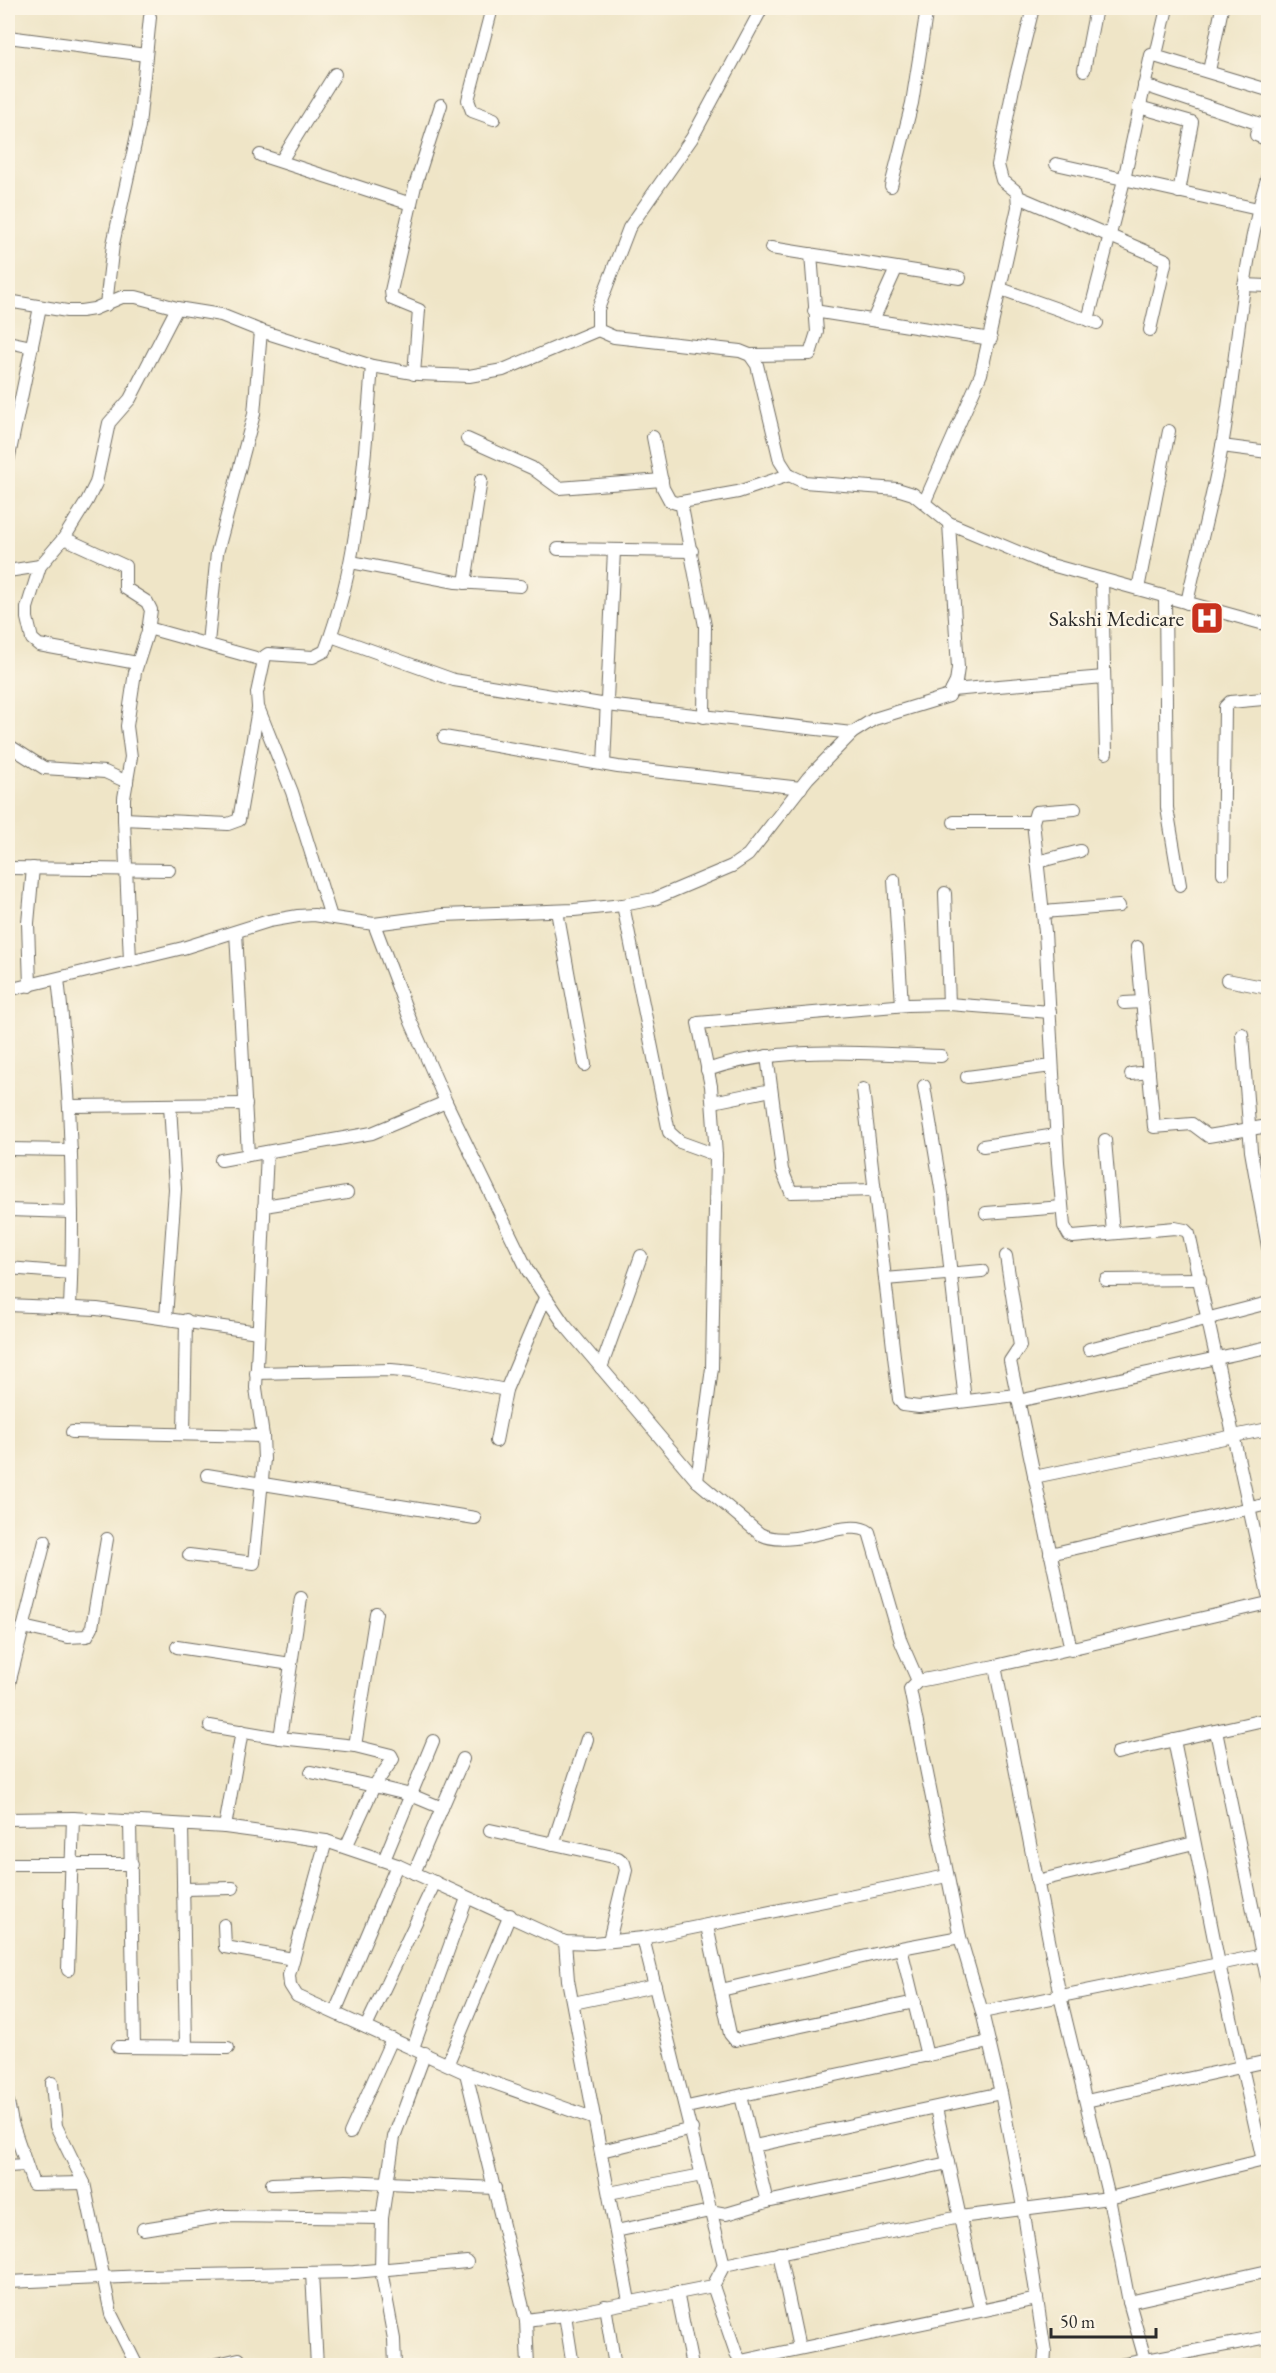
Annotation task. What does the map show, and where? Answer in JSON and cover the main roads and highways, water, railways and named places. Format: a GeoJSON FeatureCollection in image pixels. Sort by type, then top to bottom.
{"type":"FeatureCollection","features":[{"type":"Feature","properties":{"kind":"place","name":"Sakshi Medicare"},"geometry":{"type":"Point","coordinates":[1207,618]}}]}
